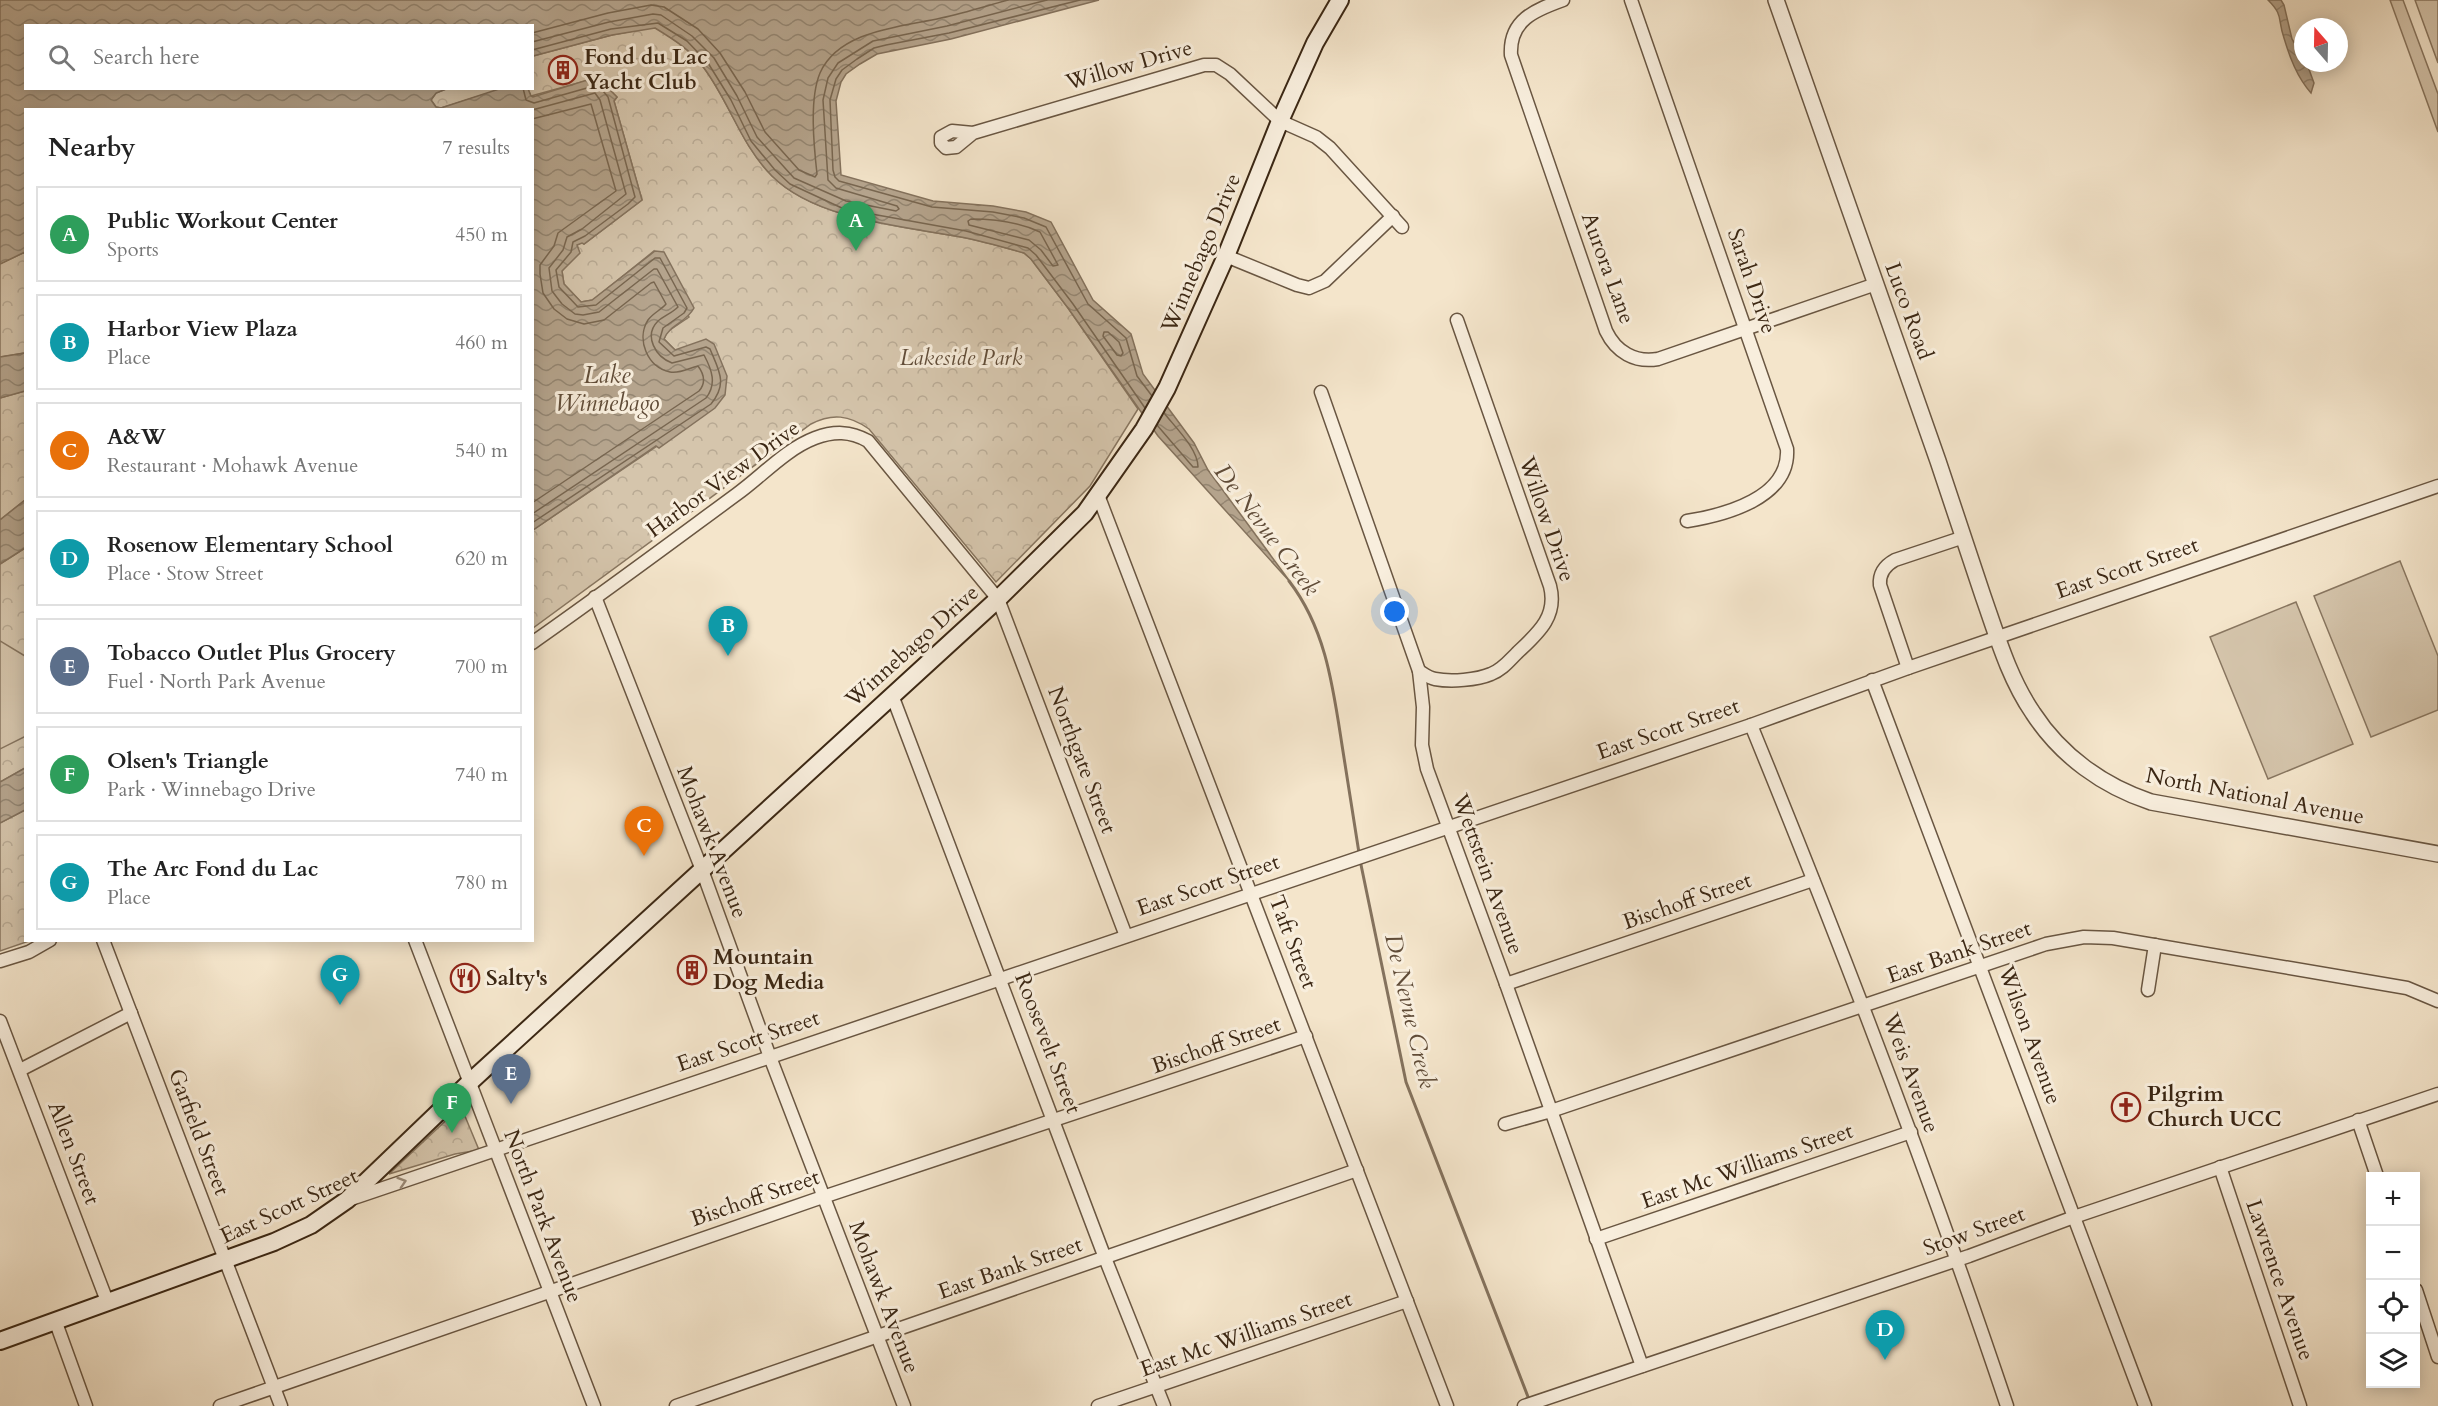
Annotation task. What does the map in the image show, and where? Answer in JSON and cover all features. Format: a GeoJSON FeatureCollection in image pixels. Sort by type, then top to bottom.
{"type":"FeatureCollection","features":[{"type":"Feature","properties":{"kind":"main road","name":"Winnebago Drive"},"geometry":{"type":"LineString","coordinates":[[347,1200],[469,1083],[998,598],[1085,513],[1144,429],[1167,388],[1226,256],[1280,121],[1315,43],[1340,0]]}},
{"type":"Feature","properties":{"kind":"main road","name":"East Scott Street"},"geometry":{"type":"LineString","coordinates":[[0,1341],[107,1301],[225,1261],[311,1225],[347,1200]]}},
{"type":"Feature","properties":{"kind":"street","name":"Aurora Lane"},"geometry":{"type":"LineString","coordinates":[[1563,0],[1536,9],[1523,19],[1513,37],[1511,55],[1610,339],[1627,355],[1640,360],[1654,360],[1876,284]]}},
{"type":"Feature","properties":{"kind":"street","name":"Sarah Drive"},"geometry":{"type":"LineString","coordinates":[[1631,0],[1785,440],[1787,454],[1785,468],[1773,487],[1750,501],[1717,514],[1687,521]]}},
{"type":"Feature","properties":{"kind":"street","name":"Luco Road"},"geometry":{"type":"LineString","coordinates":[[1776,0],[1997,637]]}},
{"type":"Feature","properties":{"kind":"street","name":"Willow Drive"},"geometry":{"type":"LineString","coordinates":[[973,133],[1204,64],[1216,65],[1230,74],[1280,121],[1316,137],[1330,148],[1402,227]]}},
{"type":"Feature","properties":{"kind":"street"},"geometry":{"type":"LineString","coordinates":[[1226,256],[1309,288],[1325,281],[1393,216]]}},
{"type":"Feature","properties":{"kind":"street","name":"Willow Drive"},"geometry":{"type":"LineString","coordinates":[[1419,670],[1431,678],[1442,680],[1480,677],[1495,672],[1542,629],[1549,618],[1552,606],[1550,586],[1457,320]]}},
{"type":"Feature","properties":{"kind":"street","name":"Wettstein Avenue"},"geometry":{"type":"LineString","coordinates":[[1321,392],[1419,670],[1423,707],[1423,755],[1447,828],[1506,984],[1641,1366]]}},
{"type":"Feature","properties":{"kind":"street","name":"Harbor View Drive"},"geometry":{"type":"LineString","coordinates":[[534,642],[798,447],[814,438],[840,432],[868,441],[998,598]]}},
{"type":"Feature","properties":{"kind":"street","name":"East Scott Street"},"geometry":{"type":"LineString","coordinates":[[347,1200],[495,1152],[1751,725],[1872,680],[2438,486]]}},
{"type":"Feature","properties":{"kind":"street","name":"Taft Street"},"geometry":{"type":"LineString","coordinates":[[1098,495],[1447,1406]]}},
{"type":"Feature","properties":{"kind":"street"},"geometry":{"type":"LineString","coordinates":[[1908,668],[1880,585],[1882,572],[1894,560],[1964,537]]}},
{"type":"Feature","properties":{"kind":"street","name":"Mohawk Avenue"},"geometry":{"type":"LineString","coordinates":[[595,597],[702,870],[770,1057],[904,1406]]}},
{"type":"Feature","properties":{"kind":"street","name":"Northgate Street"},"geometry":{"type":"LineString","coordinates":[[998,598],[1126,936]]}},
{"type":"Feature","properties":{"kind":"street","name":"North National Avenue"},"geometry":{"type":"LineString","coordinates":[[1997,637],[2021,694],[2044,729],[2077,762],[2116,788],[2175,808],[2438,854]]}},
{"type":"Feature","properties":{"kind":"street","name":"Wilson Avenue"},"geometry":{"type":"LineString","coordinates":[[1872,680],[2145,1406]]}},
{"type":"Feature","properties":{"kind":"street","name":"Roosevelt Street"},"geometry":{"type":"LineString","coordinates":[[892,695],[1105,1258],[1164,1406]]}},
{"type":"Feature","properties":{"kind":"street","name":"Weis Avenue"},"geometry":{"type":"LineString","coordinates":[[1751,725],[1864,1006],[1958,1260],[2007,1406]]}},
{"type":"Feature","properties":{"kind":"street","name":"Bischoff Street"},"geometry":{"type":"LineString","coordinates":[[1506,984],[1813,880]]}},
{"type":"Feature","properties":{"kind":"street","name":"East Bank Street"},"geometry":{"type":"LineString","coordinates":[[1505,1124],[1551,1111],[2046,944],[2074,938],[2103,937],[2155,945],[2407,988],[2438,1000]]}},
{"type":"Feature","properties":{"kind":"street"},"geometry":{"type":"LineString","coordinates":[[0,961],[29,952],[46,942]]}},
{"type":"Feature","properties":{"kind":"street","name":"Garfield Street"},"geometry":{"type":"LineString","coordinates":[[104,942],[281,1406]]}},
{"type":"Feature","properties":{"kind":"street","name":"North Park Avenue"},"geometry":{"type":"LineString","coordinates":[[416,942],[594,1406]]}},
{"type":"Feature","properties":{"kind":"street"},"geometry":{"type":"LineString","coordinates":[[2148,990],[2155,945]]}},
{"type":"Feature","properties":{"kind":"street"},"geometry":{"type":"LineString","coordinates":[[20,1070],[131,1013]]}},
{"type":"Feature","properties":{"kind":"street","name":"Allen Street"},"geometry":{"type":"LineString","coordinates":[[0,1021],[107,1301]]}},
{"type":"Feature","properties":{"kind":"street","name":"Bischoff Street"},"geometry":{"type":"LineString","coordinates":[[220,1406],[824,1197],[1306,1036]]}},
{"type":"Feature","properties":{"kind":"street","name":"Stow Street"},"geometry":{"type":"LineString","coordinates":[[1524,1406],[1958,1260],[2074,1216],[2438,1094]]}},
{"type":"Feature","properties":{"kind":"street"},"geometry":{"type":"LineString","coordinates":[[2358,1120],[2376,1172]]}},
{"type":"Feature","properties":{"kind":"street","name":"East Mc Williams Street"},"geometry":{"type":"LineString","coordinates":[[1596,1239],[1911,1132]]}},
{"type":"Feature","properties":{"kind":"street","name":"Lawrence Avenue"},"geometry":{"type":"LineString","coordinates":[[2220,1167],[2300,1406]]}},
{"type":"Feature","properties":{"kind":"street","name":"East Bank Street"},"geometry":{"type":"LineString","coordinates":[[676,1406],[1357,1170]]}},
{"type":"Feature","properties":{"kind":"street","name":"East Mc Williams Street"},"geometry":{"type":"LineString","coordinates":[[1098,1406],[1407,1301]]}},
{"type":"Feature","properties":{"kind":"street"},"geometry":{"type":"LineString","coordinates":[[2420,1305],[2438,1357]]}},
{"type":"Feature","properties":{"kind":"street"},"geometry":{"type":"LineString","coordinates":[[55,1320],[86,1406]]}},
{"type":"Feature","properties":{"kind":"green space"},"geometry":{"type":"Polygon","coordinates":[[[2390,0],[2403,0],[2438,94],[2438,132],[2390,0]]]}},
{"type":"Feature","properties":{"kind":"green space"},"geometry":{"type":"Polygon","coordinates":[[[2415,0],[2438,0],[2438,63],[2415,0]]]}},
{"type":"Feature","properties":{"kind":"green space","name":"Lakeside Park"},"geometry":{"type":"Polygon","coordinates":[[[655,27],[681,45],[699,62],[713,81],[761,164],[790,191],[812,203],[861,219],[969,239],[1024,253],[1068,308],[1138,409],[1090,486],[996,582],[869,429],[847,418],[833,417],[811,424],[534,627],[534,529],[657,446],[675,350],[664,339],[667,332],[689,317],[654,251],[593,300],[581,302],[564,284],[562,271],[578,249],[577,245],[582,242],[584,244],[642,200],[614,101],[617,97],[608,88],[608,78],[600,77],[531,96],[528,90],[534,90],[534,56],[612,35],[655,27]]]}},
{"type":"Feature","properties":{"kind":"green space"},"geometry":{"type":"Polygon","coordinates":[[[444,90],[499,90],[441,108],[436,107],[431,100],[436,93],[444,90]]]}},
{"type":"Feature","properties":{"kind":"green space"},"geometry":{"type":"Polygon","coordinates":[[[24,252],[24,353],[0,357],[0,264],[24,252]]]}},
{"type":"Feature","properties":{"kind":"green space"},"geometry":{"type":"Polygon","coordinates":[[[24,391],[24,501],[0,520],[0,398],[24,391]]]}},
{"type":"Feature","properties":{"kind":"green space"},"geometry":{"type":"Polygon","coordinates":[[[24,549],[24,769],[0,782],[0,564],[24,549]]]}},
{"type":"Feature","properties":{"kind":"green space"},"geometry":{"type":"Polygon","coordinates":[[[2400,561],[2438,656],[2438,710],[2371,737],[2314,596],[2400,561]]]}},
{"type":"Feature","properties":{"kind":"green space"},"geometry":{"type":"Polygon","coordinates":[[[2296,602],[2353,744],[2268,779],[2210,637],[2296,602]]]}},
{"type":"Feature","properties":{"kind":"green space"},"geometry":{"type":"Polygon","coordinates":[[[0,641],[24,655],[24,737],[0,749],[0,641]]]}},
{"type":"Feature","properties":{"kind":"green space"},"geometry":{"type":"Polygon","coordinates":[[[24,811],[24,942],[26,942],[0,951],[0,823],[24,811]]]}},
{"type":"Feature","properties":{"kind":"green space"},"geometry":{"type":"Polygon","coordinates":[[[462,1109],[479,1150],[455,1154],[389,1174],[456,1111],[462,1109]]]}},
{"type":"Feature","properties":{"kind":"water","name":"Lake Winnebago"},"geometry":{"type":"Polygon","coordinates":[[[0,0],[1099,0],[951,39],[877,54],[860,64],[846,74],[841,82],[836,101],[841,175],[933,201],[993,206],[1026,212],[1051,222],[1093,300],[1131,334],[1143,374],[1194,443],[1208,470],[1291,583],[1158,436],[1031,259],[1024,253],[985,242],[861,219],[836,212],[790,191],[761,164],[713,81],[699,62],[681,45],[655,28],[612,35],[534,56],[534,24],[24,24],[24,90],[444,90],[436,93],[431,100],[436,107],[441,108],[24,108],[24,252],[0,264],[0,0]]]}},
{"type":"Feature","properties":{"kind":"water"},"geometry":{"type":"Polygon","coordinates":[[[2268,0],[2281,0],[2284,5],[2294,42],[2294,67],[2278,14],[2268,0]]]}},
{"type":"Feature","properties":{"kind":"water"},"geometry":{"type":"Polygon","coordinates":[[[2297,72],[2310,72],[2314,83],[2311,93],[2297,72]]]}},
{"type":"Feature","properties":{"kind":"water","name":"Lake Winnebago"},"geometry":{"type":"Polygon","coordinates":[[[600,76],[608,78],[608,88],[617,97],[614,101],[642,200],[584,244],[577,245],[580,253],[562,271],[564,284],[581,302],[592,300],[655,251],[664,252],[694,308],[687,317],[670,330],[664,339],[675,350],[706,339],[714,344],[727,376],[725,395],[715,408],[659,448],[656,446],[534,529],[534,108],[441,108],[496,90],[528,90],[533,97],[600,76]]]}},
{"type":"Feature","properties":{"kind":"water"},"geometry":{"type":"Polygon","coordinates":[[[24,353],[24,391],[0,398],[0,357],[24,353]]]}},
{"type":"Feature","properties":{"kind":"water"},"geometry":{"type":"Polygon","coordinates":[[[24,501],[24,549],[0,564],[0,520],[24,501]]]}},
{"type":"Feature","properties":{"kind":"water"},"geometry":{"type":"Polygon","coordinates":[[[24,769],[24,811],[0,823],[0,782],[24,769]]]}},
{"type":"Feature","properties":{"kind":"waterway","name":"De Nevue Creek"},"geometry":{"type":"LineString","coordinates":[[1289,581],[1302,599],[1312,619],[1326,659],[1359,853]]}},
{"type":"Feature","properties":{"kind":"waterway","name":"De Nevue Creek"},"geometry":{"type":"LineString","coordinates":[[1360,860],[1406,1082],[1530,1402]]}},
{"type":"Feature","properties":{"kind":"place","name":"Fond du Lac Yacht Club"},"geometry":{"type":"Point","coordinates":[563,70]}},
{"type":"Feature","properties":{"kind":"place","name":"Public Workout Center"},"geometry":{"type":"Point","coordinates":[856,251]}},
{"type":"Feature","properties":{"kind":"place","name":"Harbor View Plaza"},"geometry":{"type":"Point","coordinates":[728,656]}},
{"type":"Feature","properties":{"kind":"place","name":"A&W"},"geometry":{"type":"Point","coordinates":[644,856]}},
{"type":"Feature","properties":{"kind":"place","name":"Mountain Dog Media"},"geometry":{"type":"Point","coordinates":[692,970]}},
{"type":"Feature","properties":{"kind":"place","name":"Salty's"},"geometry":{"type":"Point","coordinates":[465,978]}},
{"type":"Feature","properties":{"kind":"place","name":"The Arc Fond du Lac"},"geometry":{"type":"Point","coordinates":[340,1005]}},
{"type":"Feature","properties":{"kind":"place","name":"Tobacco Outlet Plus Grocery"},"geometry":{"type":"Point","coordinates":[511,1104]}},
{"type":"Feature","properties":{"kind":"place","name":"Pilgrim Church UCC"},"geometry":{"type":"Point","coordinates":[2126,1107]}},
{"type":"Feature","properties":{"kind":"place","name":"Olsen's Triangle"},"geometry":{"type":"Point","coordinates":[452,1133]}},
{"type":"Feature","properties":{"kind":"place","name":"Rosenow Elementary School"},"geometry":{"type":"Point","coordinates":[1885,1360]}}]}
